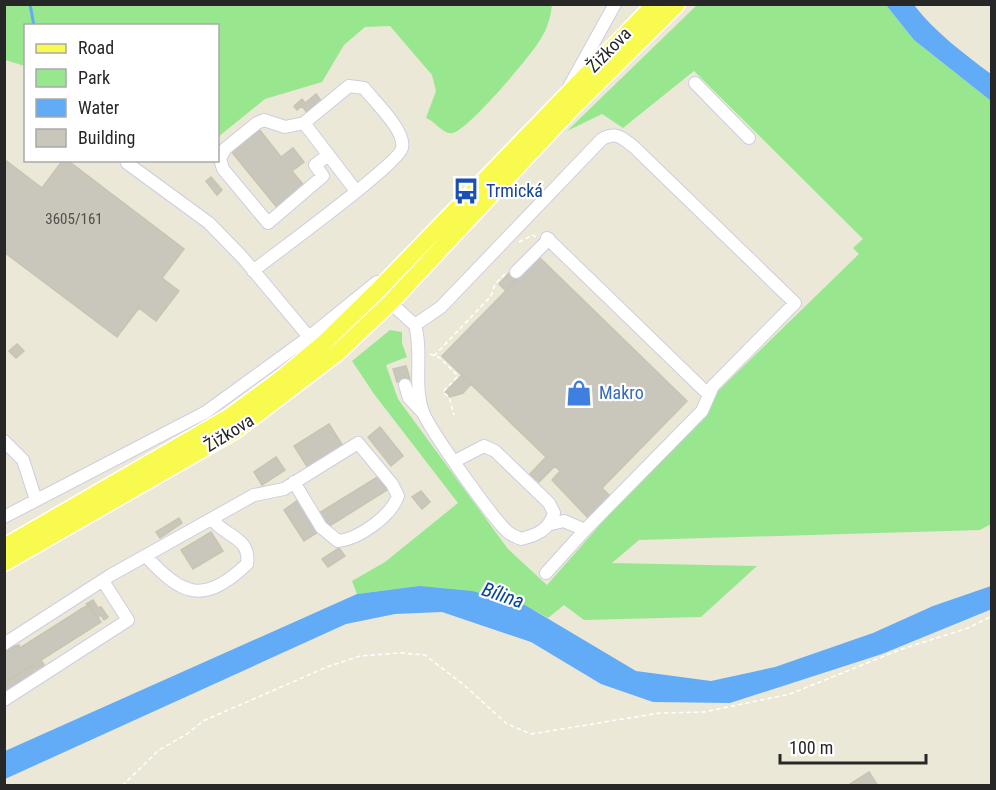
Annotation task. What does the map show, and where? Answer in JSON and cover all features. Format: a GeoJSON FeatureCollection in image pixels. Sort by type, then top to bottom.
{"type":"FeatureCollection","features":[{"type":"Feature","properties":{"kind":"main road","name":"Žižkova"},"geometry":{"type":"LineString","coordinates":[[4,562],[236,430],[336,354],[390,303],[421,259],[564,96],[655,4]]}},
{"type":"Feature","properties":{"kind":"main road"},"geometry":{"type":"LineString","coordinates":[[421,259],[677,4]]}},
{"type":"Feature","properties":{"kind":"main road","name":"Žižkova"},"geometry":{"type":"LineString","coordinates":[[4,547],[229,417],[316,350],[377,291],[421,259]]}},
{"type":"Feature","properties":{"kind":"street","name":"Žižkova"},"geometry":{"type":"LineString","coordinates":[[564,96],[615,4]]}},
{"type":"Feature","properties":{"kind":"street"},"geometry":{"type":"LineString","coordinates":[[695,83],[749,138]]}},
{"type":"Feature","properties":{"kind":"street"},"geometry":{"type":"LineString","coordinates":[[253,271],[395,160],[403,149],[402,135],[363,88],[349,86],[304,123],[285,127],[264,120],[225,149],[220,159],[224,169],[268,223],[323,176],[315,165],[328,154]]}},
{"type":"Feature","properties":{"kind":"street"},"geometry":{"type":"LineString","coordinates":[[304,123],[356,191]]}},
{"type":"Feature","properties":{"kind":"street"},"geometry":{"type":"LineString","coordinates":[[415,325],[441,307],[602,139],[618,135],[795,303],[714,386],[702,411],[546,573]]}},
{"type":"Feature","properties":{"kind":"street"},"geometry":{"type":"LineString","coordinates":[[127,163],[209,223],[309,337]]}},
{"type":"Feature","properties":{"kind":"street"},"geometry":{"type":"LineString","coordinates":[[513,271],[545,239],[709,395]]}},
{"type":"Feature","properties":{"kind":"street","name":"Žižkova"},"geometry":{"type":"LineString","coordinates":[[4,518],[206,412],[421,259]]}},
{"type":"Feature","properties":{"kind":"street"},"geometry":{"type":"LineString","coordinates":[[377,291],[415,325],[419,340],[423,413]]}},
{"type":"Feature","properties":{"kind":"street"},"geometry":{"type":"LineString","coordinates":[[405,385],[409,398],[423,413],[455,461],[508,532],[521,539],[537,535],[551,524],[564,520],[585,530]]}},
{"type":"Feature","properties":{"kind":"street"},"geometry":{"type":"LineString","coordinates":[[4,441],[23,460],[36,500]]}},
{"type":"Feature","properties":{"kind":"street"},"geometry":{"type":"LineString","coordinates":[[4,644],[146,556],[254,495],[284,489],[294,482],[358,443],[392,484],[398,496],[394,506],[378,520],[348,540],[338,542],[321,527],[294,482]]}},
{"type":"Feature","properties":{"kind":"street"},"geometry":{"type":"LineString","coordinates":[[455,461],[484,446],[495,451],[549,503],[554,513],[551,524]]}},
{"type":"Feature","properties":{"kind":"street"},"geometry":{"type":"LineString","coordinates":[[146,556],[167,579],[182,589],[199,591],[234,577],[248,564],[249,552],[241,539],[218,528],[212,519]]}},
{"type":"Feature","properties":{"kind":"street"},"geometry":{"type":"LineString","coordinates":[[4,700],[128,620],[103,581]]}},
{"type":"Feature","properties":{"kind":"path"},"geometry":{"type":"LineString","coordinates":[[516,244],[533,235],[545,239]]}},
{"type":"Feature","properties":{"kind":"path"},"geometry":{"type":"LineString","coordinates":[[454,415],[448,397],[443,392],[458,376],[440,358],[433,356],[491,296],[495,284],[513,271]]}},
{"type":"Feature","properties":{"kind":"path"},"geometry":{"type":"LineString","coordinates":[[122,786],[159,750],[187,734],[203,721],[327,667],[360,656],[401,653],[424,655],[465,686],[507,724],[531,734],[619,718],[660,713],[704,712],[744,706],[839,677],[902,650],[968,628],[992,616]]}},
{"type":"Feature","properties":{"kind":"green space"},"geometry":{"type":"Polygon","coordinates":[[[5,4],[552,4],[545,32],[528,57],[486,105],[461,129],[453,133],[446,132],[426,118],[436,91],[432,75],[390,26],[365,27],[344,45],[322,82],[265,99],[219,136],[219,24],[24,24],[24,66],[5,60],[5,4]]]}},
{"type":"Feature","properties":{"kind":"green space"},"geometry":{"type":"Polygon","coordinates":[[[697,5],[886,5],[914,40],[991,101],[991,524],[980,530],[639,540],[612,563],[757,566],[701,617],[584,620],[564,605],[548,618],[525,605],[419,586],[357,594],[352,581],[385,562],[458,503],[374,394],[352,361],[390,330],[402,332],[402,343],[407,357],[386,365],[398,399],[508,549],[547,585],[715,394],[859,254],[853,248],[863,239],[694,71],[623,128],[602,114],[567,131],[697,5]]]}},
{"type":"Feature","properties":{"kind":"water"},"geometry":{"type":"Polygon","coordinates":[[[886,5],[914,5],[941,34],[991,74],[991,101],[914,40],[886,5]]]}},
{"type":"Feature","properties":{"kind":"water"},"geometry":{"type":"Polygon","coordinates":[[[419,586],[472,591],[525,605],[636,671],[711,681],[775,667],[873,633],[933,606],[991,586],[992,609],[882,654],[730,703],[653,702],[601,684],[531,642],[442,612],[395,614],[346,624],[5,779],[5,751],[357,594],[419,586]]]}},
{"type":"Feature","properties":{"kind":"building"},"geometry":{"type":"Polygon","coordinates":[[[316,94],[323,103],[308,114],[302,106],[297,110],[294,106],[302,99],[305,103],[316,94]]]}},
{"type":"Feature","properties":{"kind":"building"},"geometry":{"type":"Polygon","coordinates":[[[259,129],[281,157],[293,148],[304,162],[292,171],[306,188],[279,210],[231,151],[259,129]]]}},
{"type":"Feature","properties":{"kind":"building"},"geometry":{"type":"Polygon","coordinates":[[[4,159],[42,188],[62,162],[70,162],[184,249],[162,278],[179,291],[156,321],[139,308],[117,337],[4,252],[4,159]]]}},
{"type":"Feature","properties":{"kind":"building"},"geometry":{"type":"Polygon","coordinates":[[[211,177],[222,190],[217,195],[206,181],[211,177]]]}},
{"type":"Feature","properties":{"kind":"building","name":"Makro"},"geometry":{"type":"Polygon","coordinates":[[[539,257],[687,401],[602,488],[612,498],[590,520],[552,480],[560,471],[555,466],[539,482],[530,474],[546,457],[442,356],[539,257]]]}},
{"type":"Feature","properties":{"kind":"building"},"geometry":{"type":"Polygon","coordinates":[[[512,270],[520,277],[506,291],[499,284],[512,270]]]}},
{"type":"Feature","properties":{"kind":"building"},"geometry":{"type":"Polygon","coordinates":[[[17,344],[24,351],[16,358],[9,351],[17,344]]]}},
{"type":"Feature","properties":{"kind":"building"},"geometry":{"type":"Polygon","coordinates":[[[406,366],[410,379],[397,382],[393,369],[406,366]]]}},
{"type":"Feature","properties":{"kind":"building"},"geometry":{"type":"Polygon","coordinates":[[[462,375],[471,384],[463,393],[450,397],[445,392],[462,375]]]}},
{"type":"Feature","properties":{"kind":"building"},"geometry":{"type":"Polygon","coordinates":[[[329,424],[343,446],[308,468],[294,446],[329,424]]]}},
{"type":"Feature","properties":{"kind":"building"},"geometry":{"type":"Polygon","coordinates":[[[380,427],[403,456],[391,466],[368,437],[380,427]]]}},
{"type":"Feature","properties":{"kind":"building"},"geometry":{"type":"Polygon","coordinates":[[[276,457],[285,470],[262,485],[254,472],[276,457]]]}},
{"type":"Feature","properties":{"kind":"building"},"geometry":{"type":"Polygon","coordinates":[[[379,476],[387,490],[328,527],[319,513],[379,476]]]}},
{"type":"Feature","properties":{"kind":"building"},"geometry":{"type":"Polygon","coordinates":[[[421,491],[430,502],[422,509],[412,497],[421,491]]]}},
{"type":"Feature","properties":{"kind":"building"},"geometry":{"type":"Polygon","coordinates":[[[298,500],[318,532],[304,541],[284,510],[298,500]]]}},
{"type":"Feature","properties":{"kind":"building"},"geometry":{"type":"Polygon","coordinates":[[[179,518],[182,523],[160,538],[156,532],[179,518]]]}},
{"type":"Feature","properties":{"kind":"building"},"geometry":{"type":"Polygon","coordinates":[[[211,532],[223,551],[193,569],[181,550],[211,532]]]}},
{"type":"Feature","properties":{"kind":"building"},"geometry":{"type":"Polygon","coordinates":[[[339,548],[345,556],[328,567],[322,559],[339,548]]]}},
{"type":"Feature","properties":{"kind":"building"},"geometry":{"type":"Polygon","coordinates":[[[93,600],[108,617],[104,620],[86,604],[93,600]]]}},
{"type":"Feature","properties":{"kind":"building"},"geometry":{"type":"Polygon","coordinates":[[[89,604],[101,622],[41,660],[47,670],[39,674],[33,665],[4,683],[5,652],[19,645],[20,648],[89,604]]]}},
{"type":"Feature","properties":{"kind":"building"},"geometry":{"type":"Polygon","coordinates":[[[32,666],[36,674],[4,694],[4,683],[32,666]]]}},
{"type":"Feature","properties":{"kind":"building"},"geometry":{"type":"Polygon","coordinates":[[[869,772],[878,786],[847,786],[869,772]]]}},
{"type":"Feature","properties":{"kind":"waterway"},"geometry":{"type":"LineString","coordinates":[[30,4],[34,24]]}},
{"type":"Feature","properties":{"kind":"place","name":"Trmická"},"geometry":{"type":"Point","coordinates":[466,191]}},
{"type":"Feature","properties":{"kind":"place","name":"Makro"},"geometry":{"type":"Point","coordinates":[579,393]}},
{"type":"Feature","properties":{"kind":"water label","name":"Bílina"},"geometry":{"type":"Point","coordinates":[503,595]}}]}
